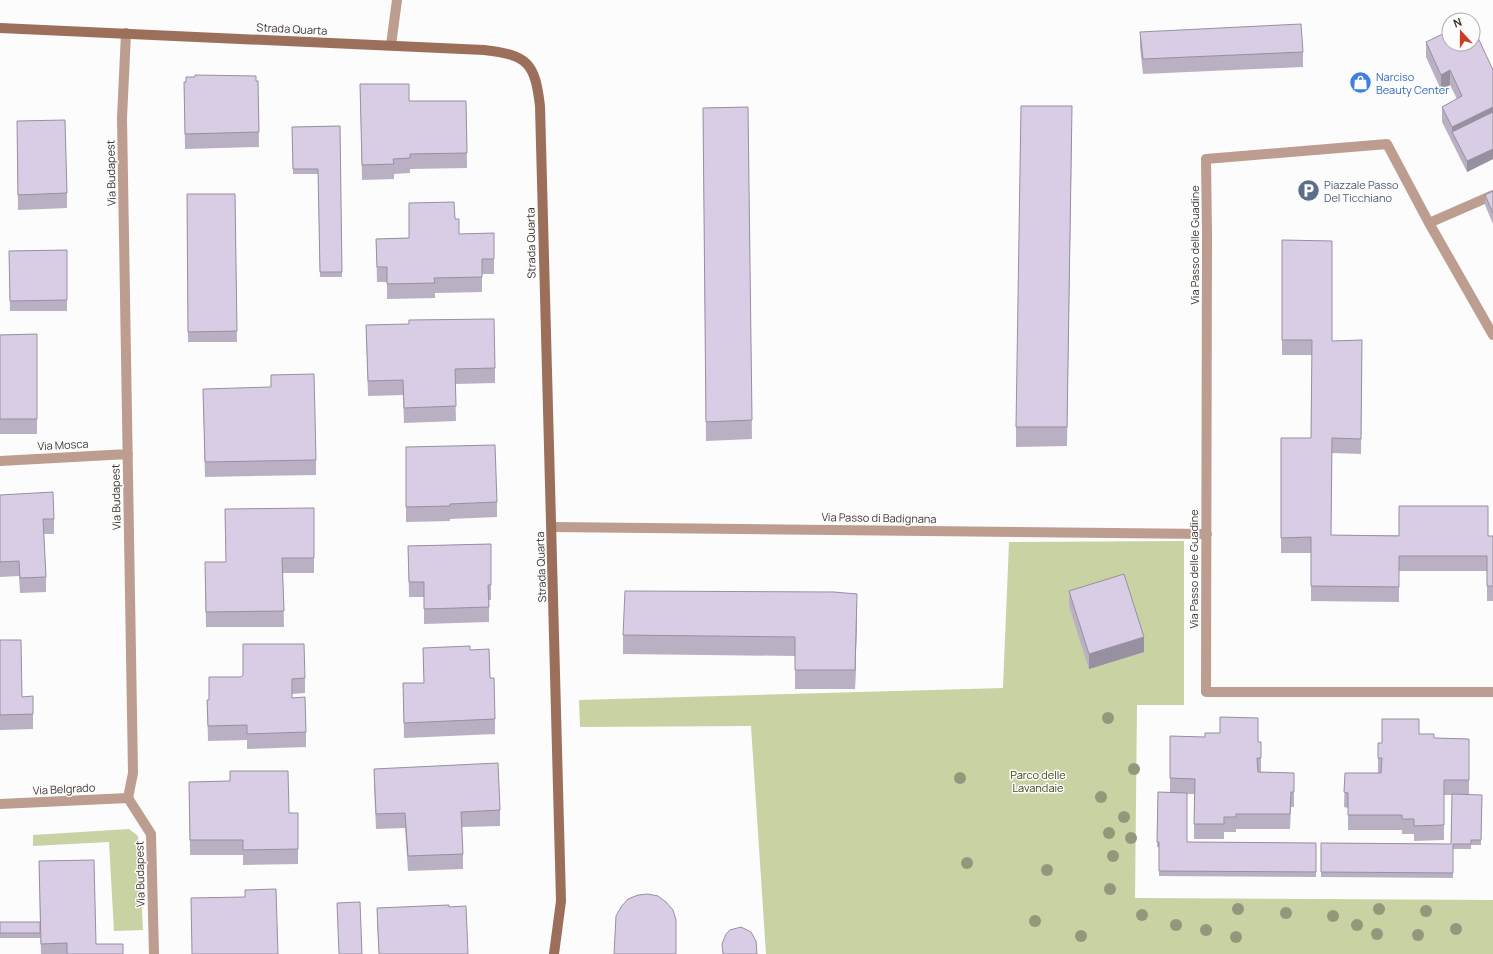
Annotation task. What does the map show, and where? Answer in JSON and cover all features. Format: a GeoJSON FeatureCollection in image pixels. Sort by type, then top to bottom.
{"type":"FeatureCollection","features":[{"type":"Feature","properties":{"kind":"street"},"geometry":{"type":"LineString","coordinates":[[391,45],[397,0]]}},
{"type":"Feature","properties":{"kind":"street","name":"Strada Quarta"},"geometry":{"type":"LineString","coordinates":[[0,28],[484,50],[510,54],[526,62],[531,69],[536,80],[540,106],[546,385],[552,526],[562,901],[554,954]]}},
{"type":"Feature","properties":{"kind":"street","name":"Via Budapest"},"geometry":{"type":"LineString","coordinates":[[126,33],[122,118],[133,773],[128,798],[151,834],[154,954]]}},
{"type":"Feature","properties":{"kind":"street","name":"Via Passo delle Guadine"},"geometry":{"type":"LineString","coordinates":[[1429,223],[1387,144],[1206,159],[1206,692],[1493,692]]}},
{"type":"Feature","properties":{"kind":"street"},"geometry":{"type":"LineString","coordinates":[[1493,195],[1429,223],[1493,334]]}},
{"type":"Feature","properties":{"kind":"street","name":"Via Mosca"},"geometry":{"type":"LineString","coordinates":[[0,461],[128,454]]}},
{"type":"Feature","properties":{"kind":"street","name":"Via Passo di Badignana"},"geometry":{"type":"LineString","coordinates":[[552,526],[1207,534]]}},
{"type":"Feature","properties":{"kind":"street","name":"Via Belgrado"},"geometry":{"type":"LineString","coordinates":[[0,804],[128,798]]}},
{"type":"Feature","properties":{"kind":"green space","name":"Parco delle Lavandaie"},"geometry":{"type":"Polygon","coordinates":[[[1184,541],[1184,705],[1137,705],[1135,898],[1493,900],[1493,954],[766,954],[751,726],[580,727],[579,700],[1003,688],[1009,542],[1184,541]]]}},
{"type":"Feature","properties":{"kind":"green space"},"geometry":{"type":"Polygon","coordinates":[[[129,829],[138,836],[143,930],[114,931],[109,842],[33,846],[33,835],[129,829]]]}},
{"type":"Feature","properties":{"kind":"building"},"geometry":{"type":"Polygon","coordinates":[[[1301,24],[1303,52],[1143,59],[1140,32],[1301,24]]]}},
{"type":"Feature","properties":{"kind":"building"},"geometry":{"type":"Polygon","coordinates":[[[1441,35],[1441,52],[1481,52],[1481,44],[1493,70],[1493,107],[1452,127],[1442,107],[1462,96],[1450,70],[1441,75],[1426,42],[1441,35]]]}},
{"type":"Feature","properties":{"kind":"building"},"geometry":{"type":"Polygon","coordinates":[[[195,75],[256,76],[256,81],[258,81],[259,132],[185,134],[184,82],[186,82],[186,77],[195,77],[195,75]]]}},
{"type":"Feature","properties":{"kind":"building"},"geometry":{"type":"Polygon","coordinates":[[[360,84],[409,84],[409,101],[466,101],[467,153],[410,154],[410,158],[393,159],[394,164],[362,165],[360,84]]]}},
{"type":"Feature","properties":{"kind":"building"},"geometry":{"type":"Polygon","coordinates":[[[1021,106],[1072,106],[1067,427],[1016,427],[1021,106]]]}},
{"type":"Feature","properties":{"kind":"building"},"geometry":{"type":"Polygon","coordinates":[[[748,107],[752,420],[706,422],[703,108],[748,107]]]}},
{"type":"Feature","properties":{"kind":"building"},"geometry":{"type":"Polygon","coordinates":[[[1493,112],[1493,149],[1467,161],[1452,132],[1493,112]]]}},
{"type":"Feature","properties":{"kind":"building"},"geometry":{"type":"Polygon","coordinates":[[[65,120],[67,193],[18,195],[17,121],[65,120]]]}},
{"type":"Feature","properties":{"kind":"building"},"geometry":{"type":"Polygon","coordinates":[[[340,126],[342,272],[320,272],[318,169],[293,169],[292,127],[340,126]]]}},
{"type":"Feature","properties":{"kind":"building"},"geometry":{"type":"Polygon","coordinates":[[[1493,191],[1493,213],[1485,195],[1493,191]]]}},
{"type":"Feature","properties":{"kind":"building"},"geometry":{"type":"Polygon","coordinates":[[[187,194],[235,194],[237,331],[188,332],[187,194]]]}},
{"type":"Feature","properties":{"kind":"building"},"geometry":{"type":"Polygon","coordinates":[[[454,202],[455,219],[459,219],[459,234],[494,233],[494,259],[482,259],[482,277],[434,278],[435,283],[387,284],[387,267],[377,267],[376,239],[409,238],[409,203],[454,202]]]}},
{"type":"Feature","properties":{"kind":"building"},"geometry":{"type":"Polygon","coordinates":[[[1282,240],[1332,241],[1332,341],[1362,340],[1361,439],[1332,438],[1331,535],[1399,536],[1399,506],[1488,506],[1488,536],[1493,536],[1493,586],[1487,586],[1487,556],[1399,556],[1399,587],[1311,586],[1311,537],[1281,538],[1281,438],[1311,438],[1312,340],[1282,340],[1282,240]]]}},
{"type":"Feature","properties":{"kind":"building"},"geometry":{"type":"Polygon","coordinates":[[[67,250],[67,300],[10,301],[9,251],[67,250]]]}},
{"type":"Feature","properties":{"kind":"building"},"geometry":{"type":"Polygon","coordinates":[[[494,319],[495,368],[455,369],[456,406],[404,408],[403,380],[368,381],[366,325],[409,324],[409,320],[494,319]]]}},
{"type":"Feature","properties":{"kind":"building"},"geometry":{"type":"Polygon","coordinates":[[[37,334],[37,419],[0,419],[0,335],[37,334]]]}},
{"type":"Feature","properties":{"kind":"building"},"geometry":{"type":"Polygon","coordinates":[[[314,374],[316,460],[205,462],[203,389],[271,387],[271,375],[314,374]]]}},
{"type":"Feature","properties":{"kind":"building"},"geometry":{"type":"Polygon","coordinates":[[[495,445],[497,502],[450,504],[450,506],[406,507],[406,447],[495,445]]]}},
{"type":"Feature","properties":{"kind":"building"},"geometry":{"type":"Polygon","coordinates":[[[53,492],[54,519],[43,519],[46,577],[20,578],[19,561],[0,562],[0,495],[53,492]]]}},
{"type":"Feature","properties":{"kind":"building"},"geometry":{"type":"Polygon","coordinates":[[[314,508],[314,558],[282,558],[284,611],[206,612],[205,562],[226,562],[225,509],[314,508]]]}},
{"type":"Feature","properties":{"kind":"building"},"geometry":{"type":"Polygon","coordinates":[[[491,544],[491,585],[488,585],[489,607],[424,609],[424,582],[409,582],[408,546],[491,544]]]}},
{"type":"Feature","properties":{"kind":"building"},"geometry":{"type":"Polygon","coordinates":[[[1124,574],[1144,637],[1089,654],[1069,591],[1124,574]]]}},
{"type":"Feature","properties":{"kind":"building"},"geometry":{"type":"Polygon","coordinates":[[[625,591],[834,592],[857,594],[855,670],[795,670],[795,637],[623,635],[625,591]]]}},
{"type":"Feature","properties":{"kind":"building"},"geometry":{"type":"Polygon","coordinates":[[[0,640],[21,640],[22,697],[33,696],[33,714],[0,715],[0,640]]]}},
{"type":"Feature","properties":{"kind":"building"},"geometry":{"type":"Polygon","coordinates":[[[243,644],[304,644],[305,678],[292,679],[292,698],[305,697],[306,732],[247,734],[247,725],[208,726],[207,700],[209,700],[209,677],[241,677],[243,675],[243,644]]]}},
{"type":"Feature","properties":{"kind":"building"},"geometry":{"type":"Polygon","coordinates":[[[470,646],[470,650],[489,649],[490,678],[494,678],[495,719],[404,723],[403,683],[424,683],[423,648],[470,646]]]}},
{"type":"Feature","properties":{"kind":"building"},"geometry":{"type":"Polygon","coordinates":[[[1220,717],[1258,718],[1258,742],[1261,742],[1261,758],[1257,758],[1258,772],[1294,773],[1294,792],[1291,792],[1290,814],[1236,814],[1236,817],[1224,817],[1224,824],[1194,824],[1195,779],[1170,778],[1170,736],[1205,737],[1205,733],[1220,733],[1220,717]]]}},
{"type":"Feature","properties":{"kind":"building"},"geometry":{"type":"Polygon","coordinates":[[[1382,719],[1419,719],[1419,734],[1434,734],[1434,738],[1469,739],[1469,780],[1444,780],[1444,825],[1414,826],[1414,819],[1402,819],[1402,815],[1348,815],[1348,793],[1344,792],[1345,773],[1381,773],[1382,758],[1378,758],[1378,743],[1382,743],[1382,719]]]}},
{"type":"Feature","properties":{"kind":"building"},"geometry":{"type":"Polygon","coordinates":[[[498,763],[500,810],[461,812],[463,854],[408,856],[405,813],[376,814],[374,769],[498,763]]]}},
{"type":"Feature","properties":{"kind":"building"},"geometry":{"type":"Polygon","coordinates":[[[230,771],[288,771],[289,813],[298,813],[298,849],[243,850],[243,840],[190,840],[189,782],[230,781],[230,771]]]}},
{"type":"Feature","properties":{"kind":"building"},"geometry":{"type":"Polygon","coordinates":[[[1158,792],[1187,793],[1187,842],[1316,843],[1316,872],[1159,871],[1159,842],[1157,842],[1158,792]]]}},
{"type":"Feature","properties":{"kind":"building"},"geometry":{"type":"Polygon","coordinates":[[[1452,794],[1482,795],[1481,840],[1471,840],[1471,844],[1453,844],[1453,873],[1321,872],[1321,843],[1451,844],[1452,794]]]}},
{"type":"Feature","properties":{"kind":"building"},"geometry":{"type":"Polygon","coordinates":[[[94,860],[96,944],[123,944],[123,954],[67,954],[67,943],[41,944],[39,861],[94,860]]]}},
{"type":"Feature","properties":{"kind":"building"},"geometry":{"type":"Polygon","coordinates":[[[276,889],[278,954],[192,954],[191,898],[245,897],[245,890],[276,889]]]}},
{"type":"Feature","properties":{"kind":"building"},"geometry":{"type":"Polygon","coordinates":[[[648,894],[658,896],[673,910],[676,920],[676,954],[614,954],[616,916],[621,907],[628,899],[638,895],[648,894]]]}},
{"type":"Feature","properties":{"kind":"building"},"geometry":{"type":"Polygon","coordinates":[[[360,902],[362,954],[339,954],[337,903],[360,902]]]}},
{"type":"Feature","properties":{"kind":"building"},"geometry":{"type":"Polygon","coordinates":[[[449,905],[449,907],[466,906],[468,954],[379,954],[377,908],[449,905]]]}},
{"type":"Feature","properties":{"kind":"building"},"geometry":{"type":"Polygon","coordinates":[[[0,922],[40,922],[40,933],[0,933],[0,922]]]}},
{"type":"Feature","properties":{"kind":"building"},"geometry":{"type":"Polygon","coordinates":[[[741,927],[751,932],[756,941],[757,954],[723,954],[722,944],[726,934],[730,930],[741,927]]]}},
{"type":"Feature","properties":{"kind":"place","name":"Narciso Beauty Center"},"geometry":{"type":"Point","coordinates":[1360,83]}},
{"type":"Feature","properties":{"kind":"place","name":"Piazzale Passo Del Ticchiano"},"geometry":{"type":"Point","coordinates":[1309,191]}}]}
